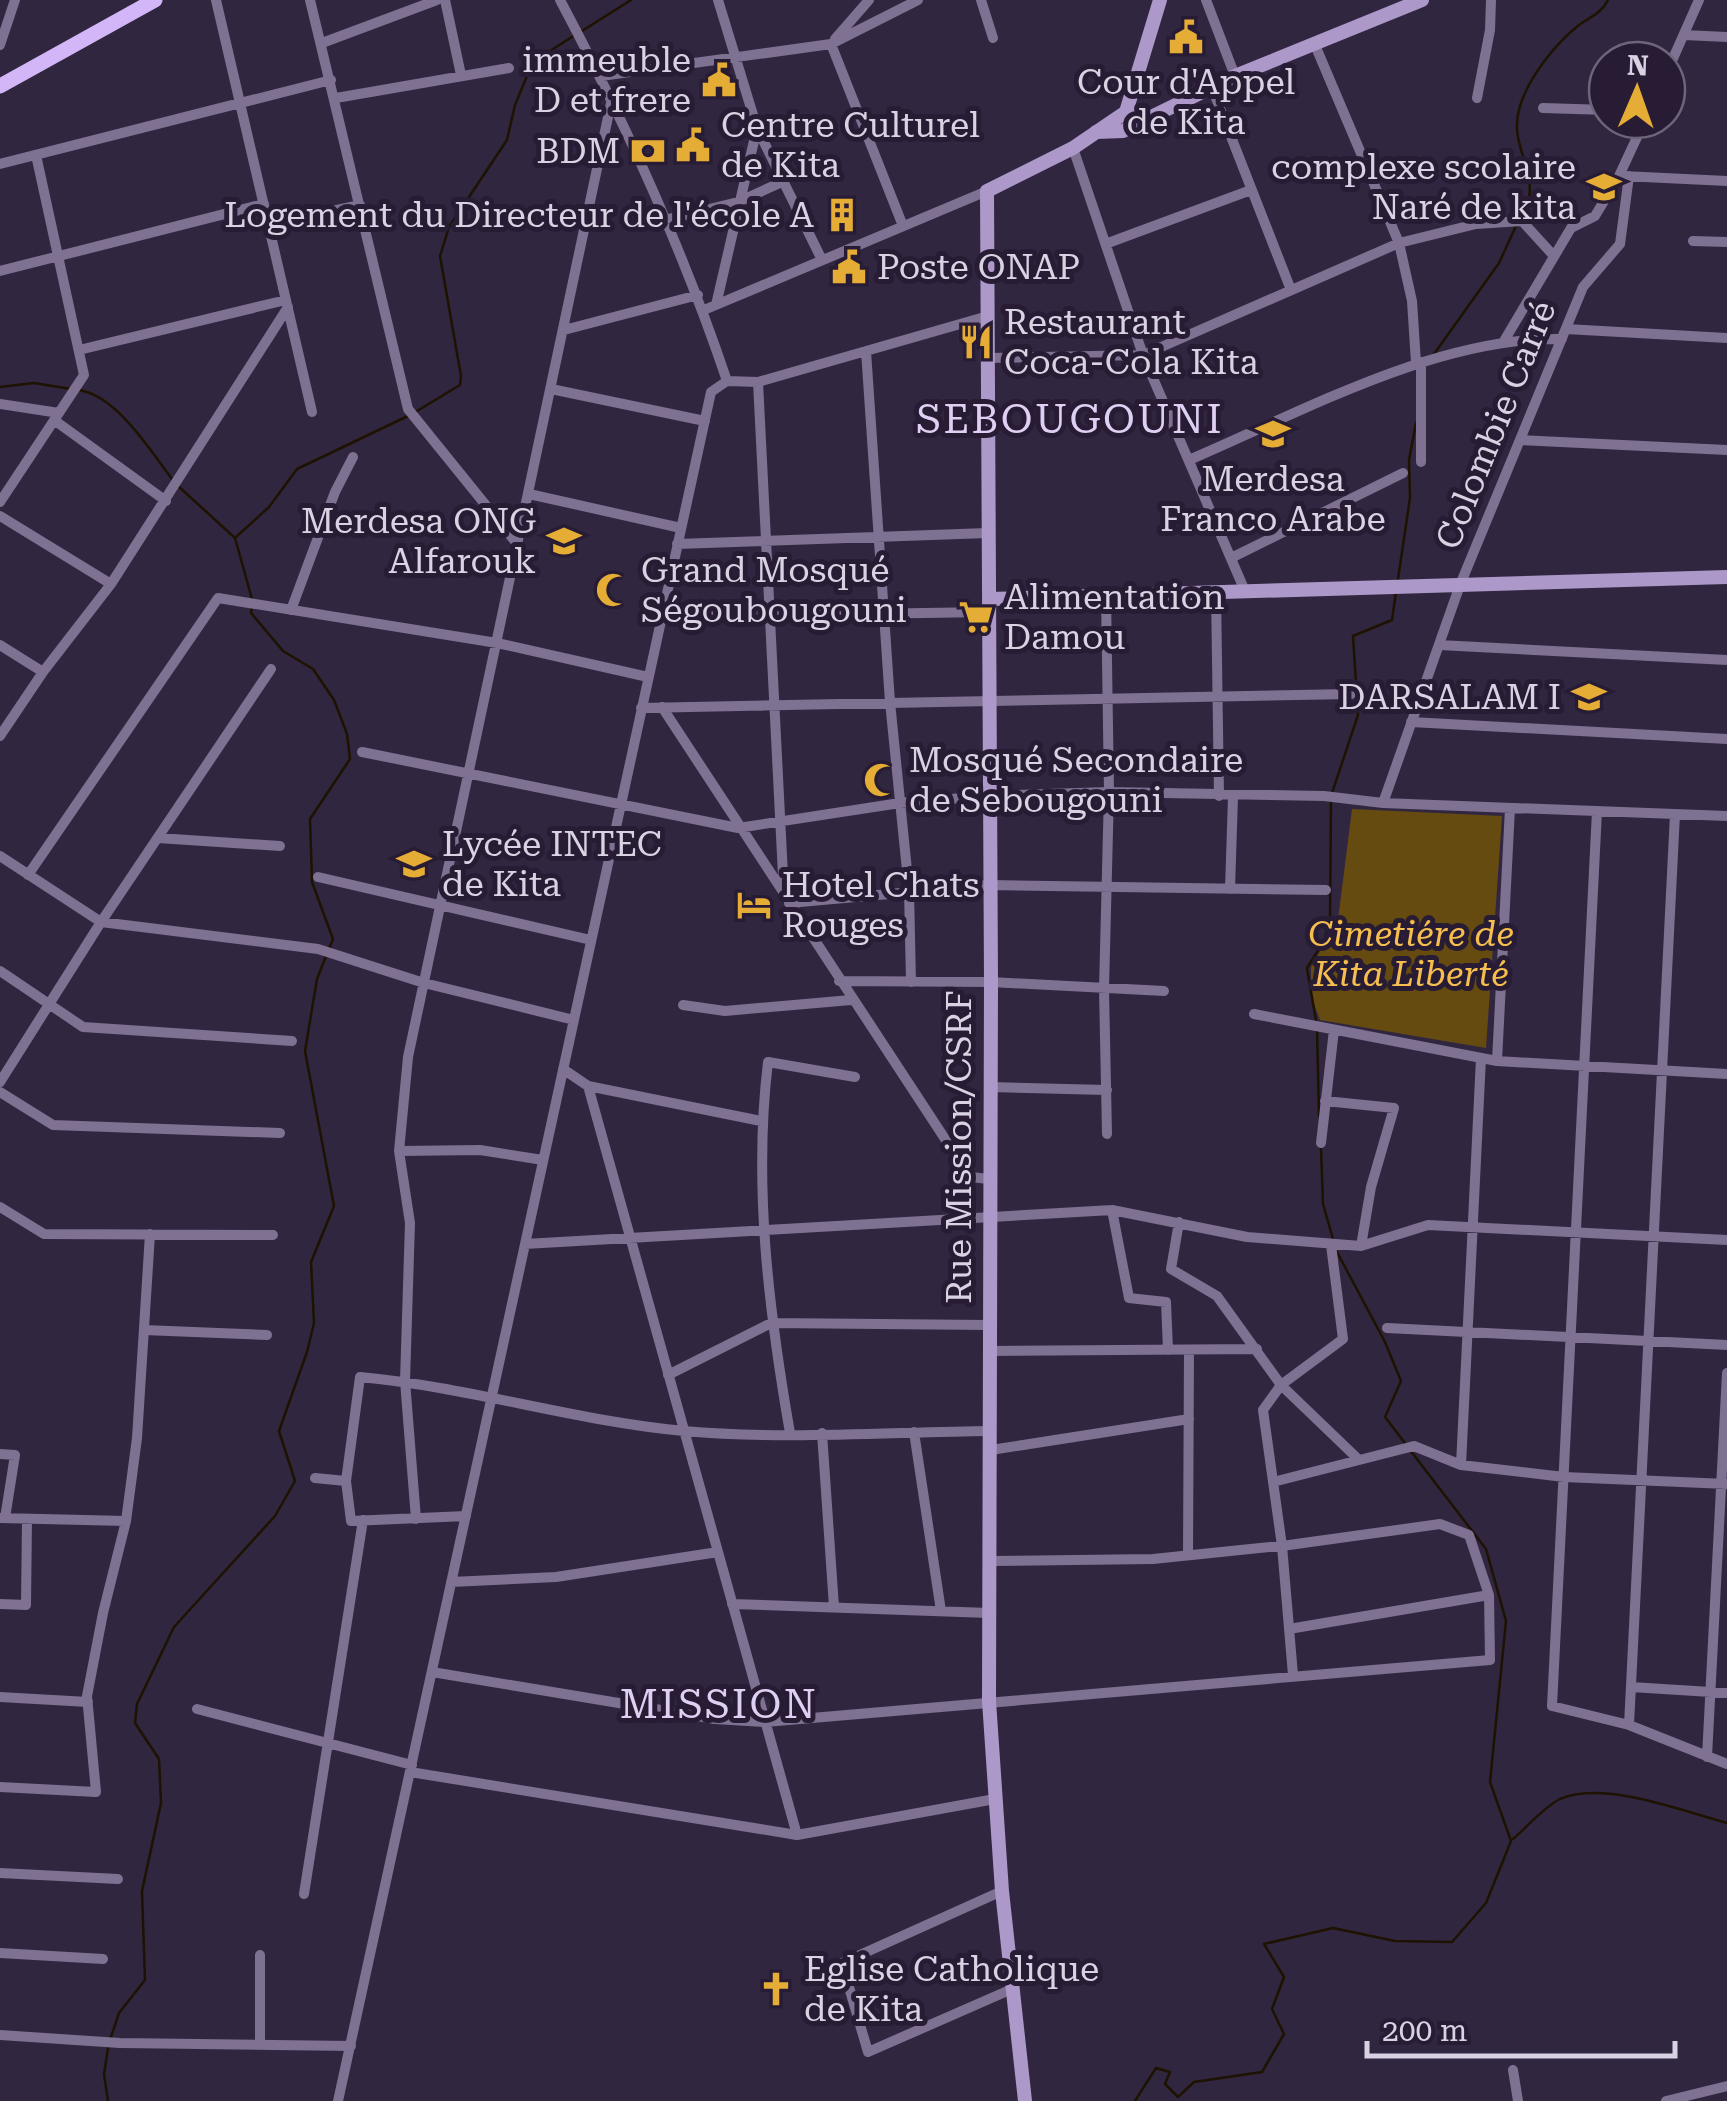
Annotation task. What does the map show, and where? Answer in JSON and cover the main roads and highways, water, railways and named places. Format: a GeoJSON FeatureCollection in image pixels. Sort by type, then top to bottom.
{"type":"FeatureCollection","features":[{"type":"Feature","properties":{"kind":"main road"},"geometry":{"type":"LineString","coordinates":[[3,84],[156,0]]}},
{"type":"Feature","properties":{"kind":"main road"},"geometry":{"type":"LineString","coordinates":[[1096,132],[1126,112],[1160,0]]}},
{"type":"Feature","properties":{"kind":"main road"},"geometry":{"type":"LineString","coordinates":[[1096,132],[1123,131],[1235,76],[1422,0]]}},
{"type":"Feature","properties":{"kind":"main road"},"geometry":{"type":"LineString","coordinates":[[1126,112],[1146,120]]}},
{"type":"Feature","properties":{"kind":"main road","name":"Rue Mission/CSRF"},"geometry":{"type":"LineString","coordinates":[[1025,2101],[1002,1891],[989,1701],[987,191],[1096,132]]}},
{"type":"Feature","properties":{"kind":"main road"},"geometry":{"type":"LineString","coordinates":[[989,606],[1106,596],[1727,577]]}},
{"type":"Feature","properties":{"kind":"waterway"},"geometry":{"type":"LineString","coordinates":[[582,31],[631,0]]}},
{"type":"Feature","properties":{"kind":"waterway"},"geometry":{"type":"LineString","coordinates":[[1519,219],[1530,186],[1517,131],[1524,95],[1552,51],[1608,0]]}},
{"type":"Feature","properties":{"kind":"waterway"},"geometry":{"type":"LineString","coordinates":[[417,411],[460,385],[440,256],[449,227],[507,140],[527,76],[550,51],[575,35]]}},
{"type":"Feature","properties":{"kind":"waterway"},"geometry":{"type":"LineString","coordinates":[[1434,354],[1499,263],[1516,226]]}},
{"type":"Feature","properties":{"kind":"waterway"},"geometry":{"type":"LineString","coordinates":[[0,387],[34,383],[71,389]]}},
{"type":"Feature","properties":{"kind":"waterway"},"geometry":{"type":"LineString","coordinates":[[79,390],[93,394],[119,413],[172,479]]}},
{"type":"Feature","properties":{"kind":"waterway"},"geometry":{"type":"LineString","coordinates":[[236,537],[269,507],[297,469],[410,415]]}},
{"type":"Feature","properties":{"kind":"waterway"},"geometry":{"type":"LineString","coordinates":[[1398,579],[1416,423]]}},
{"type":"Feature","properties":{"kind":"waterway"},"geometry":{"type":"LineString","coordinates":[[177,485],[235,538],[252,599]]}},
{"type":"Feature","properties":{"kind":"waterway"},"geometry":{"type":"LineString","coordinates":[[1332,793],[1358,715],[1353,636],[1392,620],[1396,592]]}},
{"type":"Feature","properties":{"kind":"waterway"},"geometry":{"type":"LineString","coordinates":[[252,607],[251,613],[283,651],[313,669],[334,700],[347,734],[350,759],[310,819],[312,882],[333,939],[329,949]]}},
{"type":"Feature","properties":{"kind":"waterway"},"geometry":{"type":"LineString","coordinates":[[1316,1021],[1307,968],[1324,941],[1330,921],[1331,801]]}},
{"type":"Feature","properties":{"kind":"waterway"},"geometry":{"type":"LineString","coordinates":[[110,2040],[119,2013],[145,1980],[142,1891],[161,1803],[159,1759],[135,1723],[137,1704],[174,1627],[275,1516],[295,1481],[279,1431],[314,1323],[311,1262],[334,1206],[305,1051],[317,979],[326,956]]}},
{"type":"Feature","properties":{"kind":"waterway"},"geometry":{"type":"LineString","coordinates":[[1317,1029],[1319,1116]]}},
{"type":"Feature","properties":{"kind":"waterway"},"geometry":{"type":"LineString","coordinates":[[1321,1149],[1323,1204],[1333,1239]]}},
{"type":"Feature","properties":{"kind":"waterway"},"geometry":{"type":"LineString","coordinates":[[1337,1252],[1401,1381],[1385,1417],[1405,1443]]}},
{"type":"Feature","properties":{"kind":"waterway"},"geometry":{"type":"LineString","coordinates":[[1135,2101],[1156,2068],[1170,2072],[1165,2084],[1178,2097],[1194,2082],[1262,2072],[1284,2034],[1272,2009],[1284,1977],[1264,1944],[1333,1928],[1395,1941],[1452,1942],[1486,1903],[1511,1841],[1490,1782],[1506,1621],[1486,1549],[1410,1450]]}},
{"type":"Feature","properties":{"kind":"waterway"},"geometry":{"type":"LineString","coordinates":[[1513,1839],[1554,1803],[1578,1794],[1643,1799],[1727,1823]]}},
{"type":"Feature","properties":{"kind":"waterway"},"geometry":{"type":"LineString","coordinates":[[108,2048],[104,2074],[108,2101]]}},
{"type":"Feature","properties":{"kind":"place","name":"Cour d'Appel de Kita"},"geometry":{"type":"Point","coordinates":[1186,37]}},
{"type":"Feature","properties":{"kind":"place","name":"immeuble D et frere"},"geometry":{"type":"Point","coordinates":[719,80]}},
{"type":"Feature","properties":{"kind":"place","name":"Centre Culturel de Kita"},"geometry":{"type":"Point","coordinates":[693,145]}},
{"type":"Feature","properties":{"kind":"place","name":"BDM"},"geometry":{"type":"Point","coordinates":[648,151]}},
{"type":"Feature","properties":{"kind":"place","name":"complexe scolaire Naré de kita"},"geometry":{"type":"Point","coordinates":[1604,187]}},
{"type":"Feature","properties":{"kind":"place","name":"Logement du Directeur de l'école A"},"geometry":{"type":"Point","coordinates":[842,215]}},
{"type":"Feature","properties":{"kind":"place","name":"Poste ONAP"},"geometry":{"type":"Point","coordinates":[849,267]}},
{"type":"Feature","properties":{"kind":"place","name":"Restaurant Coca-Cola Kita"},"geometry":{"type":"Point","coordinates":[976,342]}},
{"type":"Feature","properties":{"kind":"place","name":"Merdesa Franco Arabe"},"geometry":{"type":"Point","coordinates":[1273,434]}},
{"type":"Feature","properties":{"kind":"place","name":"Merdesa ONG Alfarouk"},"geometry":{"type":"Point","coordinates":[564,541]}},
{"type":"Feature","properties":{"kind":"place","name":"Grand Mosqué Ségoubougouni"},"geometry":{"type":"Point","coordinates":[613,590]}},
{"type":"Feature","properties":{"kind":"place","name":"Alimentation Damou"},"geometry":{"type":"Point","coordinates":[976,617]}},
{"type":"Feature","properties":{"kind":"place","name":"DARSALAM I"},"geometry":{"type":"Point","coordinates":[1589,697]}},
{"type":"Feature","properties":{"kind":"place","name":"Mosqué Secondaire de Sebougouni"},"geometry":{"type":"Point","coordinates":[881,780]}},
{"type":"Feature","properties":{"kind":"place","name":"Lycée INTEC de Kita"},"geometry":{"type":"Point","coordinates":[414,864]}},
{"type":"Feature","properties":{"kind":"place","name":"Hotel Chats Rouges"},"geometry":{"type":"Point","coordinates":[754,905]}},
{"type":"Feature","properties":{"kind":"place","name":"Eglise Catholique de Kita"},"geometry":{"type":"Point","coordinates":[776,1989]}},
{"type":"Feature","properties":{"kind":"district","name":"SEBOUGOUNI"},"geometry":{"type":"Point","coordinates":[1070,419]}},
{"type":"Feature","properties":{"kind":"district","name":"MISSION"},"geometry":{"type":"Point","coordinates":[719,1704]}},
{"type":"Feature","properties":{"kind":"park label","name":"Cimetiére de Kita Liberté"},"geometry":{"type":"Point","coordinates":[1411,954]}}]}
